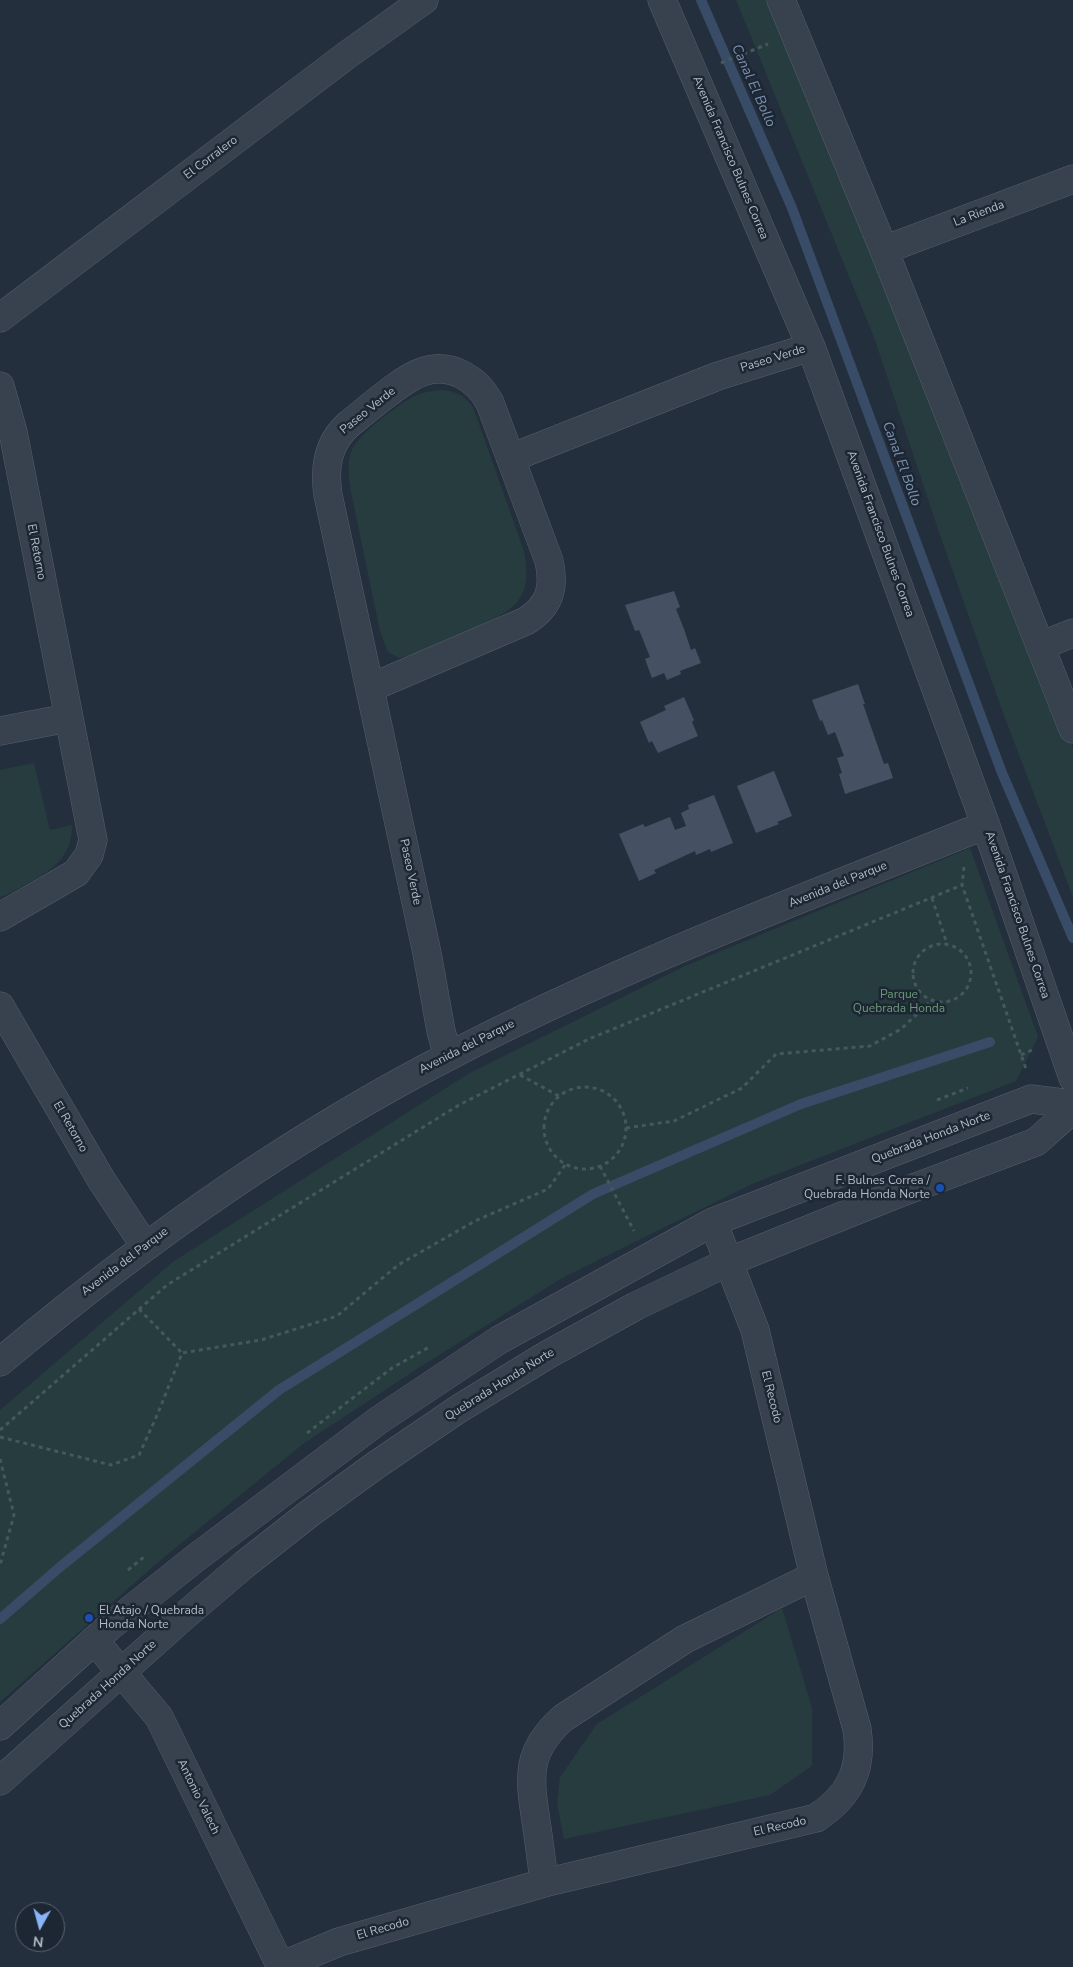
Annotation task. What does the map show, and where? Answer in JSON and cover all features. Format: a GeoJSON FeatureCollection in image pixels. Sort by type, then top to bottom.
{"type":"FeatureCollection","features":[{"type":"Feature","properties":{"kind":"street","name":"El Corralero"},"geometry":{"type":"LineString","coordinates":[[0,318],[347,55],[424,0]]}},
{"type":"Feature","properties":{"kind":"street","name":"Avenida Francisco Bulnes Correa"},"geometry":{"type":"LineString","coordinates":[[662,0],[811,347],[977,829],[1073,1078]]}},
{"type":"Feature","properties":{"kind":"street"},"geometry":{"type":"LineString","coordinates":[[781,0],[884,250],[1073,730]]}},
{"type":"Feature","properties":{"kind":"street","name":"La Rienda"},"geometry":{"type":"LineString","coordinates":[[884,250],[1073,179]]}},
{"type":"Feature","properties":{"kind":"street","name":"Paseo Verde"},"geometry":{"type":"LineString","coordinates":[[511,458],[718,376],[811,347]]}},
{"type":"Feature","properties":{"kind":"street","name":"Paseo Verde"},"geometry":{"type":"LineString","coordinates":[[370,688],[526,621],[544,605],[551,589],[552,572],[511,458],[484,392],[472,379],[463,374],[444,370],[428,370],[412,376],[340,431],[326,464],[327,490],[427,953],[441,1031],[448,1056]]}},
{"type":"Feature","properties":{"kind":"street","name":"El Retorno"},"geometry":{"type":"LineString","coordinates":[[0,386],[12,432],[92,832],[89,855],[76,873],[0,917]]}},
{"type":"Feature","properties":{"kind":"street"},"geometry":{"type":"LineString","coordinates":[[1040,646],[1073,633]]}},
{"type":"Feature","properties":{"kind":"street"},"geometry":{"type":"LineString","coordinates":[[0,731],[68,718]]}},
{"type":"Feature","properties":{"kind":"street","name":"Avenida del Parque"},"geometry":{"type":"LineString","coordinates":[[0,1362],[60,1311],[146,1246],[229,1187],[315,1132],[448,1056],[600,982],[977,829]]}},
{"type":"Feature","properties":{"kind":"street","name":"El Retorno"},"geometry":{"type":"LineString","coordinates":[[0,1006],[102,1181],[146,1246]]}},
{"type":"Feature","properties":{"kind":"street","name":"Quebrada Honda Norte"},"geometry":{"type":"LineString","coordinates":[[0,1726],[109,1627],[197,1557],[379,1420],[500,1340],[712,1222],[1031,1099],[1073,1104]]}},
{"type":"Feature","properties":{"kind":"street","name":"Quebrada Honda Norte"},"geometry":{"type":"LineString","coordinates":[[0,1781],[183,1617],[246,1564],[310,1513],[460,1408],[547,1355],[636,1306],[728,1262],[892,1196],[1036,1142],[1073,1110]]}},
{"type":"Feature","properties":{"kind":"street","name":"El Recodo"},"geometry":{"type":"LineString","coordinates":[[281,1967],[339,1942],[544,1883],[816,1818],[832,1808],[844,1794],[853,1777],[858,1759],[859,1743],[857,1729],[814,1576],[755,1330],[712,1222]]}},
{"type":"Feature","properties":{"kind":"street"},"geometry":{"type":"LineString","coordinates":[[544,1883],[530,1788],[536,1755],[542,1741],[551,1729],[563,1718],[685,1639],[814,1576]]}},
{"type":"Feature","properties":{"kind":"street","name":"Antonio Valech"},"geometry":{"type":"LineString","coordinates":[[94,1640],[159,1717],[281,1967]]}},
{"type":"Feature","properties":{"kind":"path"},"geometry":{"type":"LineString","coordinates":[[718,64],[764,46]]}},
{"type":"Feature","properties":{"kind":"path"},"geometry":{"type":"LineString","coordinates":[[977,829],[962,885],[1026,1071],[1031,1099]]}},
{"type":"Feature","properties":{"kind":"path"},"geometry":{"type":"LineString","coordinates":[[0,1430],[167,1285],[460,1105],[589,1039],[962,885]]}},
{"type":"Feature","properties":{"kind":"path"},"geometry":{"type":"LineString","coordinates":[[932,898],[946,941],[945,944]]}},
{"type":"Feature","properties":{"kind":"path"},"geometry":{"type":"LineString","coordinates":[[945,944],[955,947],[963,952],[971,970],[967,989],[960,997],[951,1001],[941,1003],[931,1001],[923,996],[913,980],[914,962],[919,954],[927,948],[945,944]]}},
{"type":"Feature","properties":{"kind":"path"},"geometry":{"type":"LineString","coordinates":[[626,1128],[674,1122],[742,1088],[776,1054],[870,1046],[901,1029],[931,1001]]}},
{"type":"Feature","properties":{"kind":"path"},"geometry":{"type":"LineString","coordinates":[[519,1075],[559,1096]]}},
{"type":"Feature","properties":{"kind":"path"},"geometry":{"type":"LineString","coordinates":[[589,1087],[602,1091],[618,1104],[623,1114],[626,1128],[623,1144],[615,1156],[600,1166],[586,1169],[565,1164],[554,1156],[544,1134],[546,1116],[552,1103],[559,1096],[572,1090],[589,1087]]}},
{"type":"Feature","properties":{"kind":"path"},"geometry":{"type":"LineString","coordinates":[[182,1353],[261,1340],[337,1316],[398,1265],[475,1221],[548,1189],[565,1164]]}},
{"type":"Feature","properties":{"kind":"path"},"geometry":{"type":"LineString","coordinates":[[600,1166],[634,1231]]}},
{"type":"Feature","properties":{"kind":"path"},"geometry":{"type":"LineString","coordinates":[[139,1309],[182,1353]]}},
{"type":"Feature","properties":{"kind":"path"},"geometry":{"type":"LineString","coordinates":[[0,1437],[111,1465],[139,1455],[182,1353]]}},
{"type":"Feature","properties":{"kind":"path"},"geometry":{"type":"LineString","coordinates":[[0,1459],[14,1515],[0,1565]]}},
{"type":"Feature","properties":{"kind":"green space"},"geometry":{"type":"Polygon","coordinates":[[[736,0],[776,0],[1036,647],[1073,748],[1073,897],[1002,710],[940,535],[875,340],[736,0]]]}},
{"type":"Feature","properties":{"kind":"green space"},"geometry":{"type":"Polygon","coordinates":[[[440,390],[458,394],[473,407],[524,551],[526,583],[516,603],[498,617],[413,655],[399,658],[388,652],[380,631],[351,492],[348,470],[349,460],[356,443],[381,419],[417,395],[440,390]]]}},
{"type":"Feature","properties":{"kind":"green space"},"geometry":{"type":"Polygon","coordinates":[[[34,763],[50,830],[72,825],[71,839],[60,860],[51,869],[7,895],[0,897],[0,770],[34,763]]]}},
{"type":"Feature","properties":{"kind":"green space","name":"Parque Quebrada Honda"},"geometry":{"type":"Polygon","coordinates":[[[970,848],[1038,1037],[1016,1081],[752,1184],[562,1278],[417,1369],[303,1444],[157,1563],[0,1702],[0,1410],[174,1261],[468,1074],[685,966],[970,848]]]}},
{"type":"Feature","properties":{"kind":"green space"},"geometry":{"type":"Polygon","coordinates":[[[782,1608],[812,1708],[812,1766],[770,1795],[564,1839],[557,1803],[560,1777],[597,1724],[782,1608]]]}},
{"type":"Feature","properties":{"kind":"building"},"geometry":{"type":"Polygon","coordinates":[[[674,591],[680,607],[676,609],[691,650],[695,648],[701,663],[680,671],[681,674],[667,680],[664,673],[652,678],[645,659],[650,657],[639,630],[635,631],[625,605],[674,591]]]}},
{"type":"Feature","properties":{"kind":"building"},"geometry":{"type":"Polygon","coordinates":[[[858,684],[884,764],[888,763],[893,778],[845,794],[839,774],[842,773],[837,758],[844,756],[835,732],[828,735],[812,700],[858,684]]]}},
{"type":"Feature","properties":{"kind":"building"},"geometry":{"type":"Polygon","coordinates":[[[684,697],[694,720],[692,722],[698,736],[658,753],[652,741],[649,743],[640,722],[666,710],[664,706],[684,697]]]}},
{"type":"Feature","properties":{"kind":"building"},"geometry":{"type":"Polygon","coordinates":[[[774,771],[792,816],[777,822],[779,824],[756,833],[737,786],[774,771]]]}},
{"type":"Feature","properties":{"kind":"building"},"geometry":{"type":"Polygon","coordinates":[[[714,795],[733,843],[711,852],[710,849],[696,855],[695,851],[654,870],[656,873],[639,881],[619,834],[643,824],[645,827],[670,817],[675,830],[686,826],[681,813],[689,809],[688,805],[714,795]]]}},
{"type":"Feature","properties":{"kind":"waterway","name":"Canal El Bollo"},"geometry":{"type":"LineString","coordinates":[[701,0],[792,208],[1002,773],[1073,938]]}},
{"type":"Feature","properties":{"kind":"waterway"},"geometry":{"type":"LineString","coordinates":[[0,1619],[60,1567],[279,1390],[593,1194],[801,1104],[990,1042]]}},
{"type":"Feature","properties":{"kind":"place","name":"F. Bulnes Correa / Quebrada Honda Norte"},"geometry":{"type":"Point","coordinates":[940,1188]}},
{"type":"Feature","properties":{"kind":"place","name":"El Atajo / Quebrada Honda Norte"},"geometry":{"type":"Point","coordinates":[89,1618]}}]}
